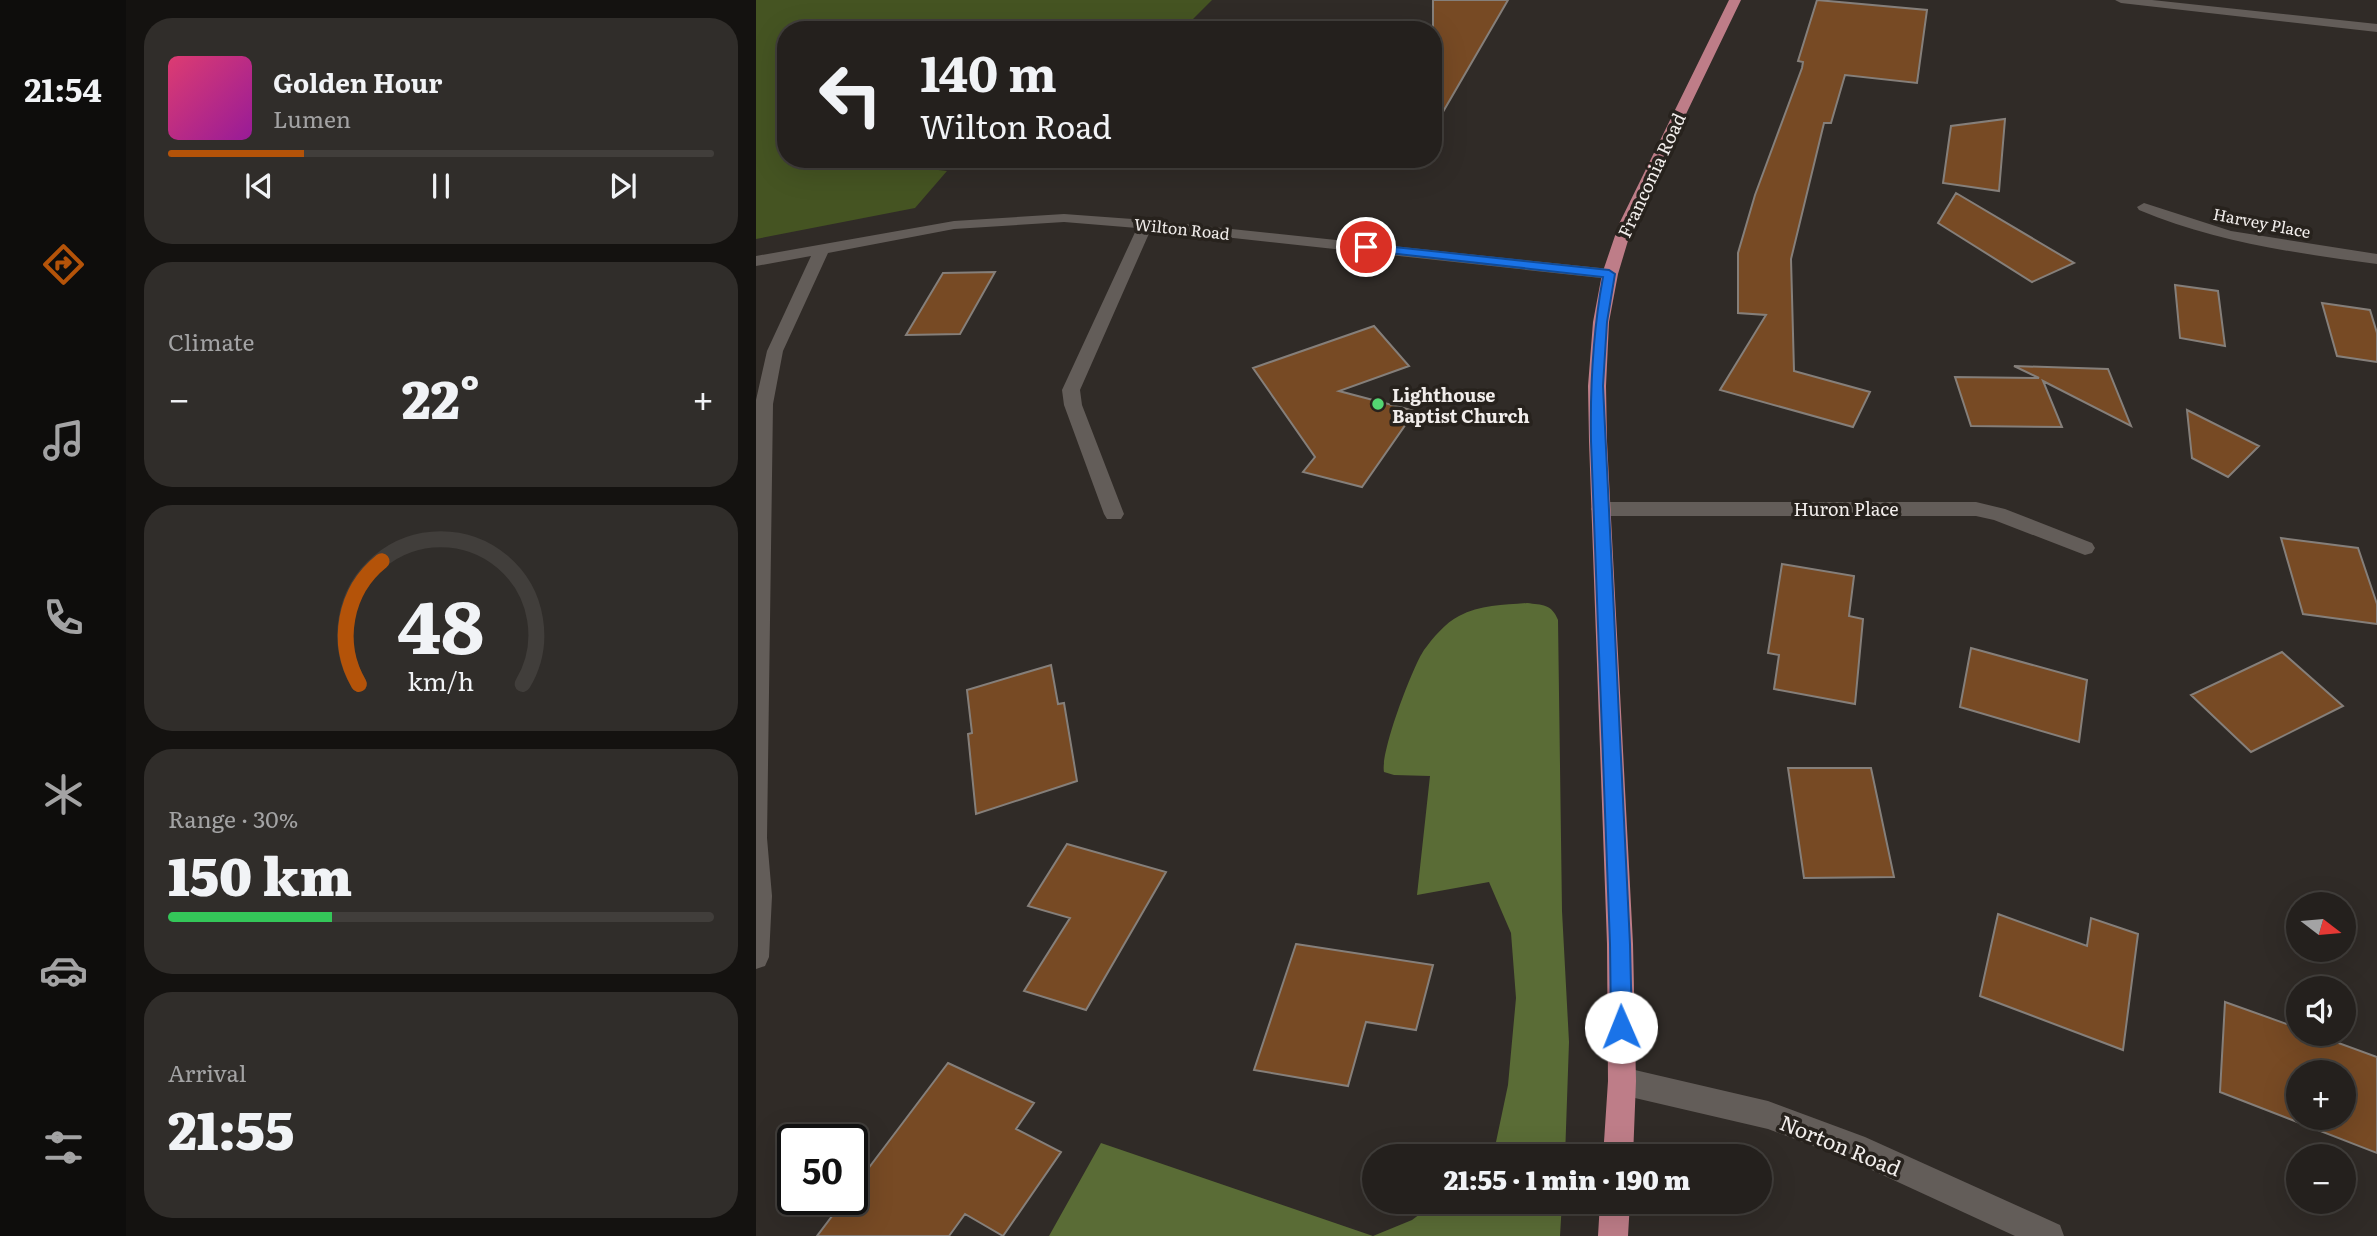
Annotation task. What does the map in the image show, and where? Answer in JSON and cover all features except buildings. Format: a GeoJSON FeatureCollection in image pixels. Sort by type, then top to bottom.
{"type":"FeatureCollection","features":[{"type":"Feature","properties":{"kind":"main road","name":"Franconia Road"},"geometry":{"type":"LineString","coordinates":[[1619,1144],[1622,1081],[1620,944],[1597,386],[1601,322],[1609,274],[1626,224],[1735,0]]}},
{"type":"Feature","properties":{"kind":"main road"},"geometry":{"type":"LineString","coordinates":[[1613,1236],[1614,1214]]}},
{"type":"Feature","properties":{"kind":"street"},"geometry":{"type":"LineString","coordinates":[[2121,0],[2377,28]]}},
{"type":"Feature","properties":{"kind":"street","name":"Harvey Place"},"geometry":{"type":"LineString","coordinates":[[2144,207],[2173,220],[2231,237],[2377,259]]}},
{"type":"Feature","properties":{"kind":"street","name":"Wilton Road"},"geometry":{"type":"LineString","coordinates":[[756,261],[994,220],[1064,218],[1146,223],[1609,274]]}},
{"type":"Feature","properties":{"kind":"street"},"geometry":{"type":"LineString","coordinates":[[1114,514],[1073,405],[1071,390],[1146,223]]}},
{"type":"Feature","properties":{"kind":"street"},"geometry":{"type":"LineString","coordinates":[[756,957],[764,404],[775,351],[822,248]]}},
{"type":"Feature","properties":{"kind":"street","name":"Huron Place"},"geometry":{"type":"LineString","coordinates":[[1601,509],[1954,508],[1998,514],[2085,548]]}},
{"type":"Feature","properties":{"kind":"street","name":"Norton Road"},"geometry":{"type":"LineString","coordinates":[[1622,1081],[1768,1115],[1855,1147],[2049,1236]]}},
{"type":"Feature","properties":{"kind":"green space"},"geometry":{"type":"Polygon","coordinates":[[[756,0],[1212,0],[1191,21],[777,21],[777,168],[921,168],[947,171],[915,208],[756,239],[756,0]]]}},
{"type":"Feature","properties":{"kind":"green space"},"geometry":{"type":"Polygon","coordinates":[[[1527,603],[1542,605],[1550,608],[1558,620],[1562,911],[1569,1042],[1565,1144],[1494,1144],[1508,1085],[1516,998],[1511,933],[1489,882],[1417,895],[1430,776],[1394,775],[1384,772],[1387,747],[1398,711],[1424,650],[1435,636],[1459,616],[1492,606],[1527,603]]]}},
{"type":"Feature","properties":{"kind":"green space"},"geometry":{"type":"Polygon","coordinates":[[[1101,1143],[1373,1236],[1049,1236],[1101,1143]]]}},
{"type":"Feature","properties":{"kind":"green space"},"geometry":{"type":"Polygon","coordinates":[[[1420,1214],[1561,1214],[1560,1236],[1373,1236],[1420,1214]]]}},
{"type":"Feature","properties":{"kind":"place","name":"Lighthouse Baptist Church"},"geometry":{"type":"Point","coordinates":[1378,404]}},
{"type":"Feature","properties":{"kind":"route"},"geometry":{"type":"LineString","coordinates":[[1366,247],[1609,274],[1601,322],[1597,386],[1620,944],[1621,1027]]}}]}
